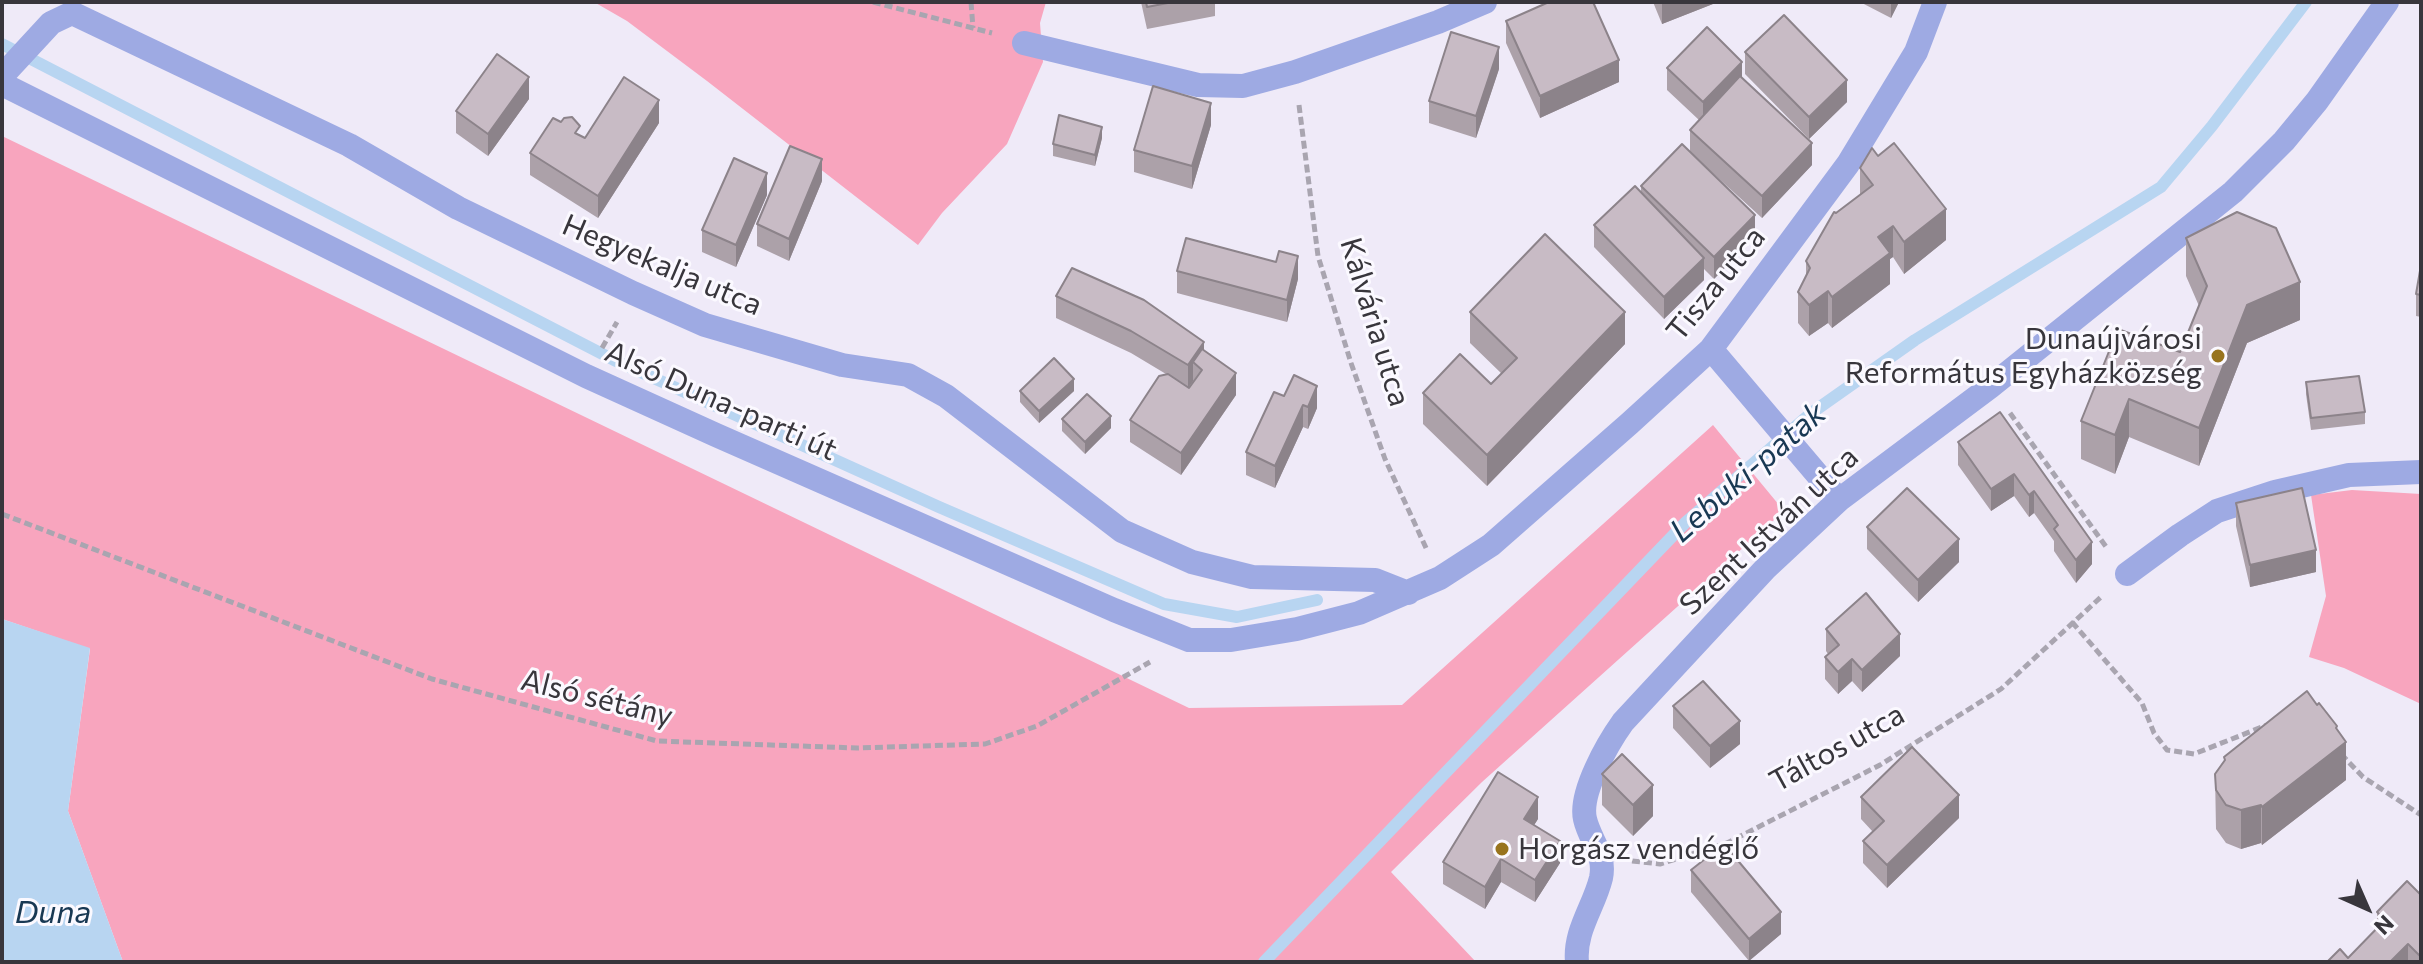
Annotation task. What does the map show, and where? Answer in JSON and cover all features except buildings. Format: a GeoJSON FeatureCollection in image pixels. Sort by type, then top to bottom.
{"type":"FeatureCollection","features":[{"type":"Feature","properties":{"kind":"street"},"geometry":{"type":"LineString","coordinates":[[1024,43],[1198,85],[1243,86],[1295,72],[1432,12],[1485,2]]}},
{"type":"Feature","properties":{"kind":"street","name":"Tisza utca"},"geometry":{"type":"LineString","coordinates":[[1440,578],[1491,545],[1711,349],[1848,164],[1916,52],[1935,2]]}},
{"type":"Feature","properties":{"kind":"street","name":"Szent István utca"},"geometry":{"type":"LineString","coordinates":[[1602,857],[1584,818],[1588,793],[1605,748],[1623,722],[1755,580],[1839,500],[1990,387],[2233,192],[2284,141],[2317,101],[2387,2]]}},
{"type":"Feature","properties":{"kind":"street","name":"Hegyekalja utca"},"geometry":{"type":"LineString","coordinates":[[5,77],[51,23],[72,13],[349,145],[458,208],[633,293],[733,333],[842,365],[908,375],[946,396],[1122,531],[1192,562],[1252,577],[1375,580],[1408,593]]}},
{"type":"Feature","properties":{"kind":"street","name":"Alsó Duna-parti út"},"geometry":{"type":"LineString","coordinates":[[5,77],[586,376],[899,517],[1189,640],[1231,640],[1297,629],[1359,613],[1440,578]]}},
{"type":"Feature","properties":{"kind":"street"},"geometry":{"type":"LineString","coordinates":[[1711,349],[1839,500]]}},
{"type":"Feature","properties":{"kind":"street"},"geometry":{"type":"LineString","coordinates":[[2127,574],[2217,511],[2275,492],[2349,475],[2421,472]]}},
{"type":"Feature","properties":{"kind":"street"},"geometry":{"type":"LineString","coordinates":[[1577,962],[1578,940],[1601,878],[1602,857]]}},
{"type":"Feature","properties":{"kind":"path"},"geometry":{"type":"LineString","coordinates":[[873,2],[1024,43]]}},
{"type":"Feature","properties":{"kind":"path"},"geometry":{"type":"LineString","coordinates":[[971,2],[973,28]]}},
{"type":"Feature","properties":{"kind":"path","name":"Kálvária utca"},"geometry":{"type":"LineString","coordinates":[[1295,72],[1318,256],[1385,459],[1440,578]]}},
{"type":"Feature","properties":{"kind":"path"},"geometry":{"type":"LineString","coordinates":[[1990,387],[2127,574]]}},
{"type":"Feature","properties":{"kind":"path","name":"Alsó sétány"},"geometry":{"type":"LineString","coordinates":[[2,514],[432,679],[657,741],[857,748],[985,744],[1037,726],[1189,640]]}},
{"type":"Feature","properties":{"kind":"path","name":"Táltos utca"},"geometry":{"type":"LineString","coordinates":[[1602,857],[1660,864],[1727,843],[1880,765],[2001,689],[2072,622],[2142,703],[2154,733],[2167,750],[2194,754],[2270,723]]}},
{"type":"Feature","properties":{"kind":"path"},"geometry":{"type":"LineString","coordinates":[[2331,743],[2363,777],[2421,815]]}},
{"type":"Feature","properties":{"kind":"shaded area"},"geometry":{"type":"Polygon","coordinates":[[[594,2],[1046,2],[1040,23],[1043,62],[1007,144],[942,213],[918,245],[627,21],[594,2]]]}},
{"type":"Feature","properties":{"kind":"shaded area"},"geometry":{"type":"Polygon","coordinates":[[[2,136],[1189,708],[1402,705],[1713,425],[1784,511],[1482,782],[1391,872],[1476,962],[123,962],[68,811],[90,649],[2,619],[2,136]]]}},
{"type":"Feature","properties":{"kind":"shaded area"},"geometry":{"type":"Polygon","coordinates":[[[2352,490],[2421,494],[2421,704],[2344,668],[2309,657],[2326,596],[2311,495],[2352,490]]]}},
{"type":"Feature","properties":{"kind":"water","name":"Duna"},"geometry":{"type":"Polygon","coordinates":[[[2,619],[90,648],[68,811],[123,962],[2,962],[2,619]]]}},
{"type":"Feature","properties":{"kind":"waterway","name":"Lebuki-patak"},"geometry":{"type":"LineString","coordinates":[[1264,962],[1686,522],[1810,414],[1915,340],[2161,187],[2212,126],[2306,2]]}},
{"type":"Feature","properties":{"kind":"waterway"},"geometry":{"type":"LineString","coordinates":[[2,44],[614,360],[939,507],[1164,604],[1237,617],[1317,600]]}},
{"type":"Feature","properties":{"kind":"place","name":"Dunaújvárosi Református Egyházközség"},"geometry":{"type":"Point","coordinates":[2218,356]}},
{"type":"Feature","properties":{"kind":"place","name":"Horgász vendéglő"},"geometry":{"type":"Point","coordinates":[1502,849]}}]}
